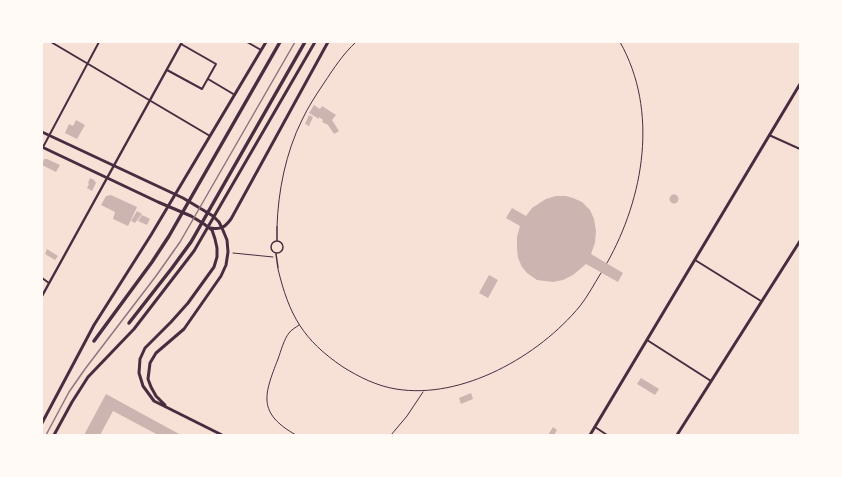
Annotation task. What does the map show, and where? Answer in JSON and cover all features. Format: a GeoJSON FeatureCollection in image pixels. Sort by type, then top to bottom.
{"type":"FeatureCollection","features":[{"type":"Feature","properties":{"kind":"highway"},"geometry":{"type":"LineString","coordinates":[[94,341],[152,262],[177,223],[280,42]]}},
{"type":"Feature","properties":{"kind":"highway"},"geometry":{"type":"LineString","coordinates":[[128,323],[180,257],[196,232],[305,42]]}},
{"type":"Feature","properties":{"kind":"main road"},"geometry":{"type":"LineString","coordinates":[[42,422],[94,325],[168,206],[266,42]]}},
{"type":"Feature","properties":{"kind":"main road"},"geometry":{"type":"LineString","coordinates":[[54,435],[88,377],[139,324],[190,257],[204,236],[315,42]]}},
{"type":"Feature","properties":{"kind":"main road"},"geometry":{"type":"LineString","coordinates":[[42,148],[191,216],[209,227],[217,229],[222,228],[230,219],[328,42]]}},
{"type":"Feature","properties":{"kind":"main road"},"geometry":{"type":"LineString","coordinates":[[590,435],[800,84]]}},
{"type":"Feature","properties":{"kind":"main road"},"geometry":{"type":"LineString","coordinates":[[42,132],[175,194],[213,216],[220,222],[227,240],[228,252],[226,265],[221,276],[184,329],[156,353],[150,363],[148,379],[151,388],[156,396],[167,406]]}},
{"type":"Feature","properties":{"kind":"main road"},"geometry":{"type":"LineString","coordinates":[[209,227],[213,233],[217,245],[217,257],[214,267],[188,303],[145,348],[140,359],[139,373],[143,386],[154,401],[167,406],[222,435]]}},
{"type":"Feature","properties":{"kind":"main road"},"geometry":{"type":"LineString","coordinates":[[677,435],[800,241]]}},
{"type":"Feature","properties":{"kind":"street"},"geometry":{"type":"LineString","coordinates":[[51,42],[210,136]]}},
{"type":"Feature","properties":{"kind":"street"},"geometry":{"type":"LineString","coordinates":[[42,148],[99,42]]}},
{"type":"Feature","properties":{"kind":"street"},"geometry":{"type":"LineString","coordinates":[[247,42],[261,50]]}},
{"type":"Feature","properties":{"kind":"street"},"geometry":{"type":"LineString","coordinates":[[42,296],[181,43],[216,64],[202,89],[167,70]]}},
{"type":"Feature","properties":{"kind":"street"},"geometry":{"type":"LineString","coordinates":[[208,79],[235,95]]}},
{"type":"Feature","properties":{"kind":"street"},"geometry":{"type":"LineString","coordinates":[[769,136],[800,149]]}},
{"type":"Feature","properties":{"kind":"street"},"geometry":{"type":"LineString","coordinates":[[277,241],[278,227]]}},
{"type":"Feature","properties":{"kind":"street"},"geometry":{"type":"LineString","coordinates":[[276,254],[281,252],[283,248],[281,243],[277,241]]}},
{"type":"Feature","properties":{"kind":"street"},"geometry":{"type":"LineString","coordinates":[[277,241],[272,243],[270,248],[276,254],[278,268]]}},
{"type":"Feature","properties":{"kind":"street"},"geometry":{"type":"LineString","coordinates":[[695,260],[761,301]]}},
{"type":"Feature","properties":{"kind":"street"},"geometry":{"type":"LineString","coordinates":[[42,278],[49,283]]}},
{"type":"Feature","properties":{"kind":"street"},"geometry":{"type":"LineString","coordinates":[[647,340],[711,381]]}},
{"type":"Feature","properties":{"kind":"street"},"geometry":{"type":"LineString","coordinates":[[595,427],[607,435]]}},
{"type":"Feature","properties":{"kind":"lane"},"geometry":{"type":"LineString","coordinates":[[278,227],[282,181],[298,129],[308,108],[343,55],[356,42]]}},
{"type":"Feature","properties":{"kind":"lane"},"geometry":{"type":"LineString","coordinates":[[606,263],[620,236],[632,203],[641,165],[643,144],[642,108],[636,80],[620,42]]}},
{"type":"Feature","properties":{"kind":"lane"},"geometry":{"type":"LineString","coordinates":[[278,268],[285,296],[299,325],[314,344],[326,355],[357,375],[378,384],[391,388],[424,392],[470,382],[496,371],[525,355],[550,335],[570,316],[587,296],[601,273]]}},
{"type":"Feature","properties":{"kind":"lane"},"geometry":{"type":"LineString","coordinates":[[296,435],[281,426],[274,419],[270,411],[267,398],[270,382],[288,334],[299,325]]}},
{"type":"Feature","properties":{"kind":"lane"},"geometry":{"type":"LineString","coordinates":[[391,435],[424,392]]}},
{"type":"Feature","properties":{"kind":"path"},"geometry":{"type":"LineString","coordinates":[[228,252],[276,257]]}},
{"type":"Feature","properties":{"kind":"building"},"geometry":{"type":"Polygon","coordinates":[[[314,105],[320,109],[322,106],[336,115],[332,120],[339,131],[334,134],[328,125],[322,122],[323,120],[309,113],[314,105]]]}},
{"type":"Feature","properties":{"kind":"building"},"geometry":{"type":"Polygon","coordinates":[[[309,115],[313,117],[309,126],[305,124],[309,115]]]}},
{"type":"Feature","properties":{"kind":"building"},"geometry":{"type":"Polygon","coordinates":[[[76,120],[85,125],[77,139],[65,133],[69,124],[73,126],[76,120]]]}},
{"type":"Feature","properties":{"kind":"building"},"geometry":{"type":"Polygon","coordinates":[[[44,159],[60,165],[56,172],[42,165],[44,159]]]}},
{"type":"Feature","properties":{"kind":"building"},"geometry":{"type":"Polygon","coordinates":[[[90,178],[96,183],[92,191],[87,188],[90,178]]]}},
{"type":"Feature","properties":{"kind":"building"},"geometry":{"type":"Polygon","coordinates":[[[674,194],[679,199],[674,204],[669,199],[674,194]]]}},
{"type":"Feature","properties":{"kind":"building"},"geometry":{"type":"Polygon","coordinates":[[[111,195],[137,207],[128,226],[113,219],[115,212],[101,205],[106,196],[111,195]]]}},
{"type":"Feature","properties":{"kind":"building"},"geometry":{"type":"Polygon","coordinates":[[[556,196],[573,198],[582,202],[590,210],[594,219],[596,231],[595,243],[591,254],[623,273],[618,282],[586,264],[573,275],[563,280],[553,282],[537,280],[527,273],[522,267],[518,258],[517,248],[517,237],[520,226],[506,218],[512,208],[526,216],[532,208],[541,202],[556,196]]]}},
{"type":"Feature","properties":{"kind":"building"},"geometry":{"type":"Polygon","coordinates":[[[137,211],[142,214],[135,223],[131,221],[137,211]]]}},
{"type":"Feature","properties":{"kind":"building"},"geometry":{"type":"Polygon","coordinates":[[[142,215],[150,219],[147,225],[138,221],[142,215]]]}},
{"type":"Feature","properties":{"kind":"building"},"geometry":{"type":"Polygon","coordinates":[[[47,249],[58,256],[55,260],[45,254],[47,249]]]}},
{"type":"Feature","properties":{"kind":"building"},"geometry":{"type":"Polygon","coordinates":[[[489,275],[498,280],[488,298],[479,293],[489,275]]]}},
{"type":"Feature","properties":{"kind":"building"},"geometry":{"type":"Polygon","coordinates":[[[641,378],[659,389],[655,395],[637,384],[641,378]]]}},
{"type":"Feature","properties":{"kind":"building"},"geometry":{"type":"Polygon","coordinates":[[[471,393],[473,399],[461,404],[459,398],[471,393]]]}},
{"type":"Feature","properties":{"kind":"building"},"geometry":{"type":"Polygon","coordinates":[[[106,394],[181,435],[158,435],[113,411],[100,435],[84,435],[106,394]]]}},
{"type":"Feature","properties":{"kind":"building"},"geometry":{"type":"Polygon","coordinates":[[[553,427],[557,430],[554,435],[548,435],[553,427]]]}},
{"type":"Feature","properties":{"kind":"railway"},"geometry":{"type":"LineString","coordinates":[[46,435],[69,392],[180,242],[295,42]]}}]}
